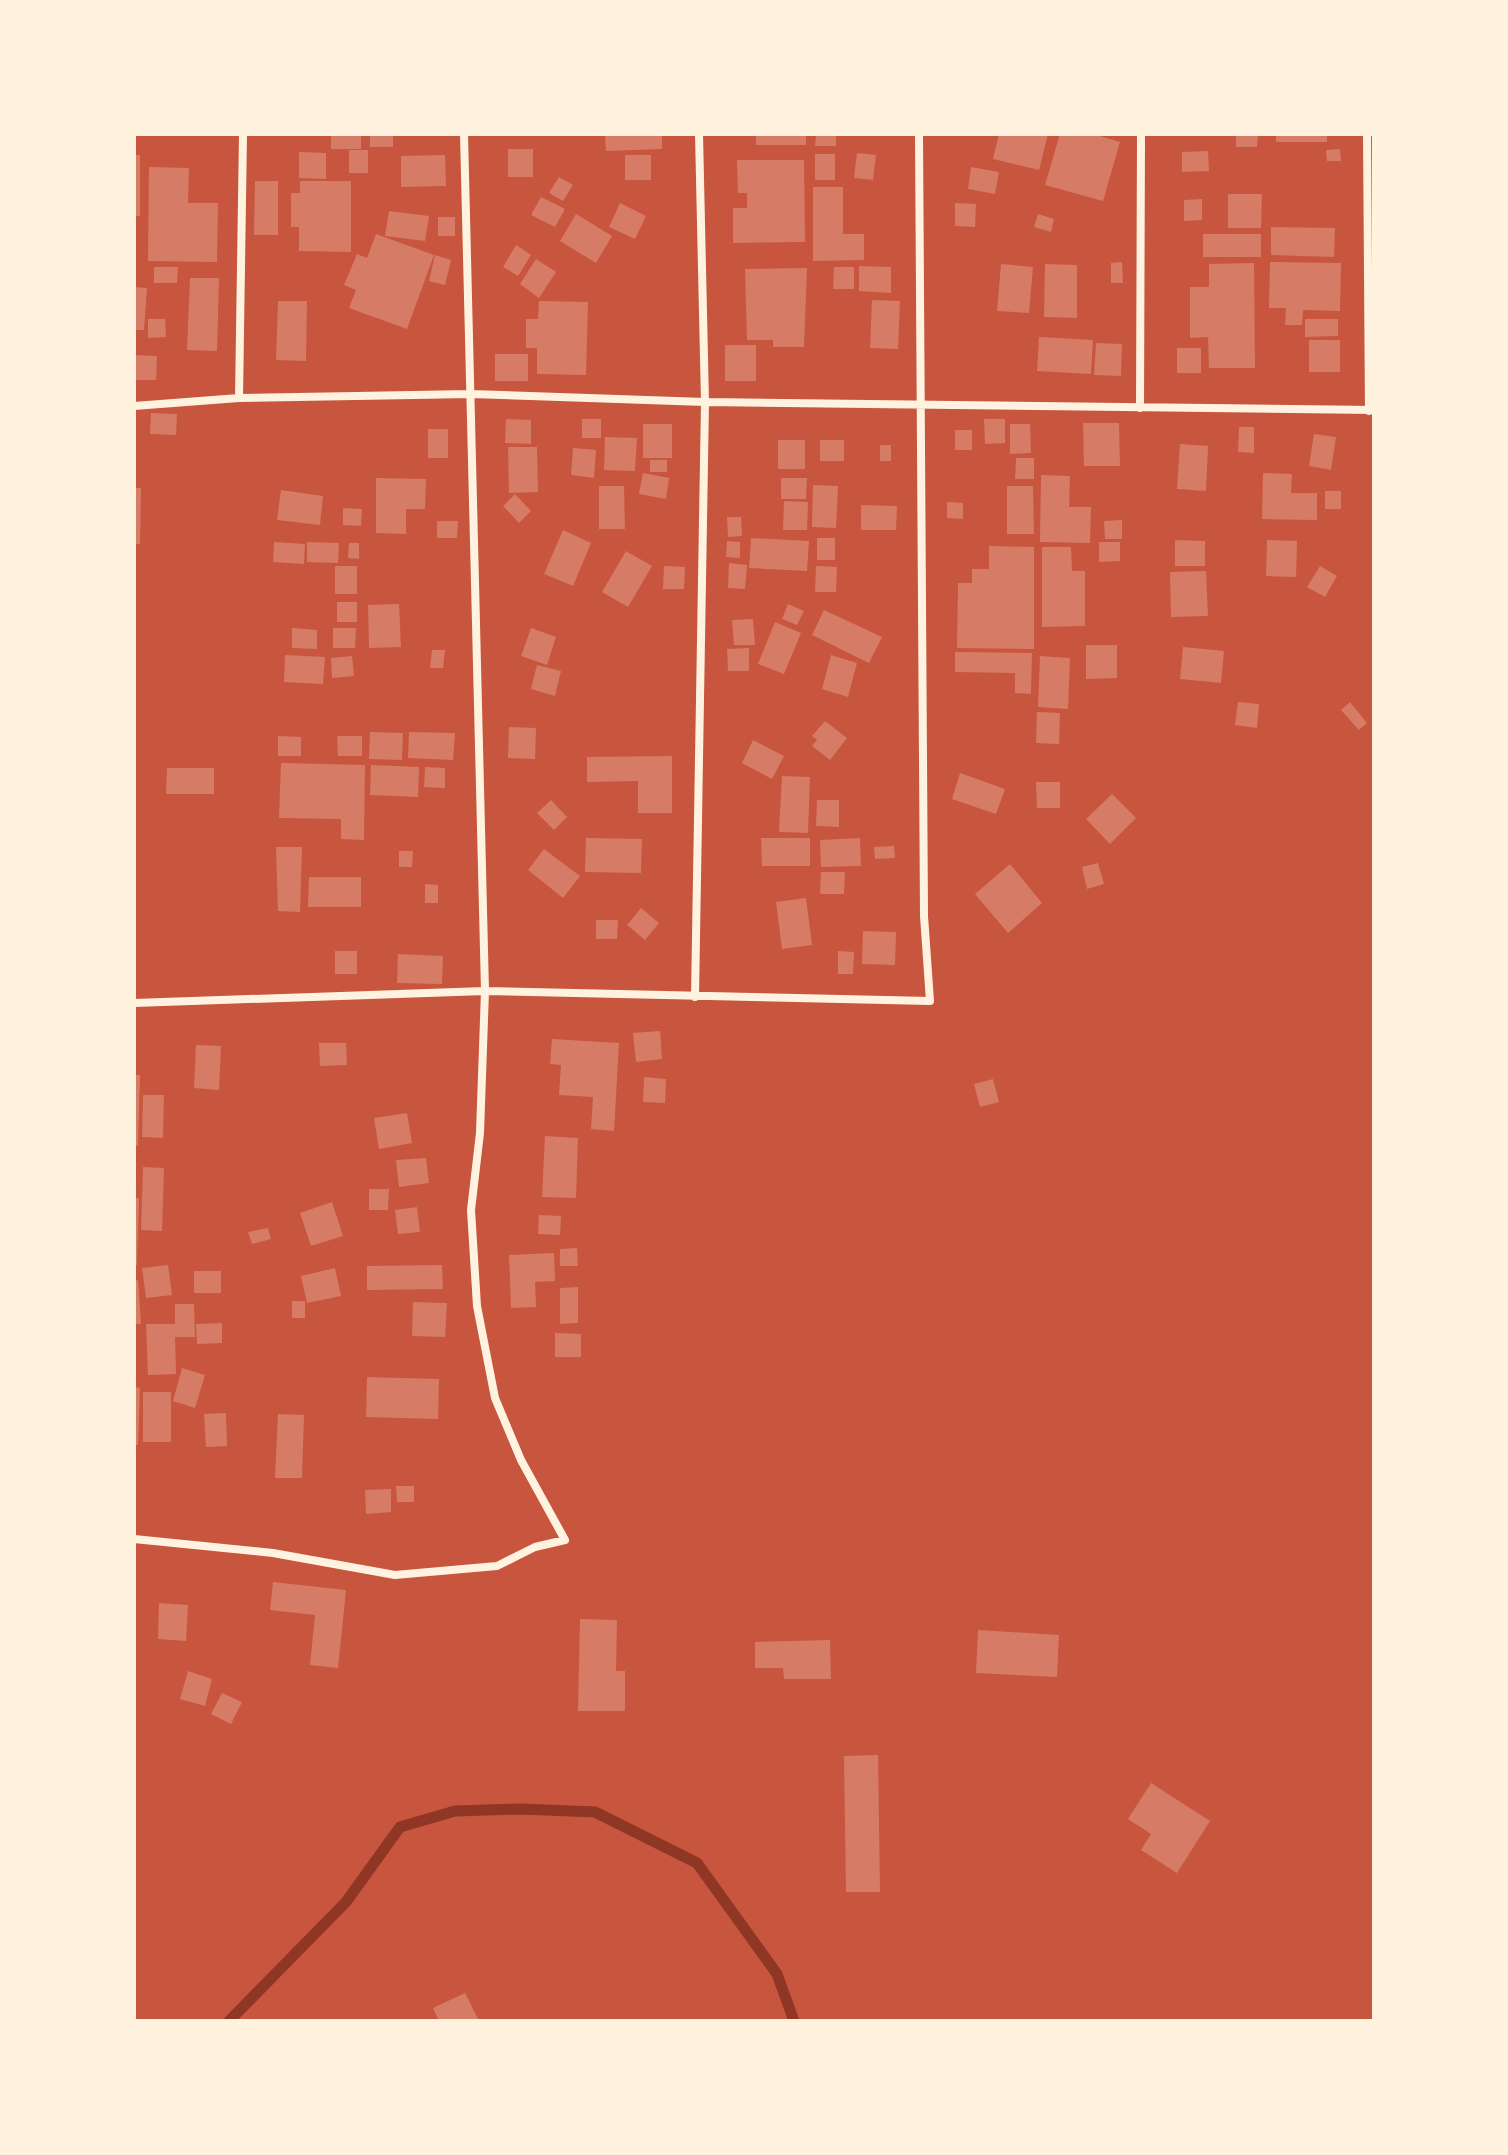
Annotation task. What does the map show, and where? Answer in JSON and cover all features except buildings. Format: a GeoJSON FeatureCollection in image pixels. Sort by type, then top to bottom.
{"type":"FeatureCollection","features":[{"type":"Feature","properties":{"kind":"street"},"geometry":{"type":"LineString","coordinates":[[239,398],[243,134]]}},
{"type":"Feature","properties":{"kind":"street"},"geometry":{"type":"LineString","coordinates":[[134,1539],[273,1553],[395,1575],[497,1566],[535,1547],[565,1540],[521,1460],[495,1398],[477,1306],[471,1210],[480,1133],[485,991],[464,134]]}},
{"type":"Feature","properties":{"kind":"street"},"geometry":{"type":"LineString","coordinates":[[695,997],[705,402],[699,134]]}},
{"type":"Feature","properties":{"kind":"street"},"geometry":{"type":"LineString","coordinates":[[134,1003],[485,991],[930,1001],[924,916],[919,134]]}},
{"type":"Feature","properties":{"kind":"street"},"geometry":{"type":"LineString","coordinates":[[1140,408],[1141,134]]}},
{"type":"Feature","properties":{"kind":"street"},"geometry":{"type":"LineString","coordinates":[[134,406],[239,398],[471,394],[705,402],[1372,410],[1367,134]]}},
{"type":"Feature","properties":{"kind":"waterway"},"geometry":{"type":"LineString","coordinates":[[229,2021],[346,1902],[400,1827],[455,1811],[521,1809],[595,1812],[697,1863],[777,1974],[794,2021]]}}]}
